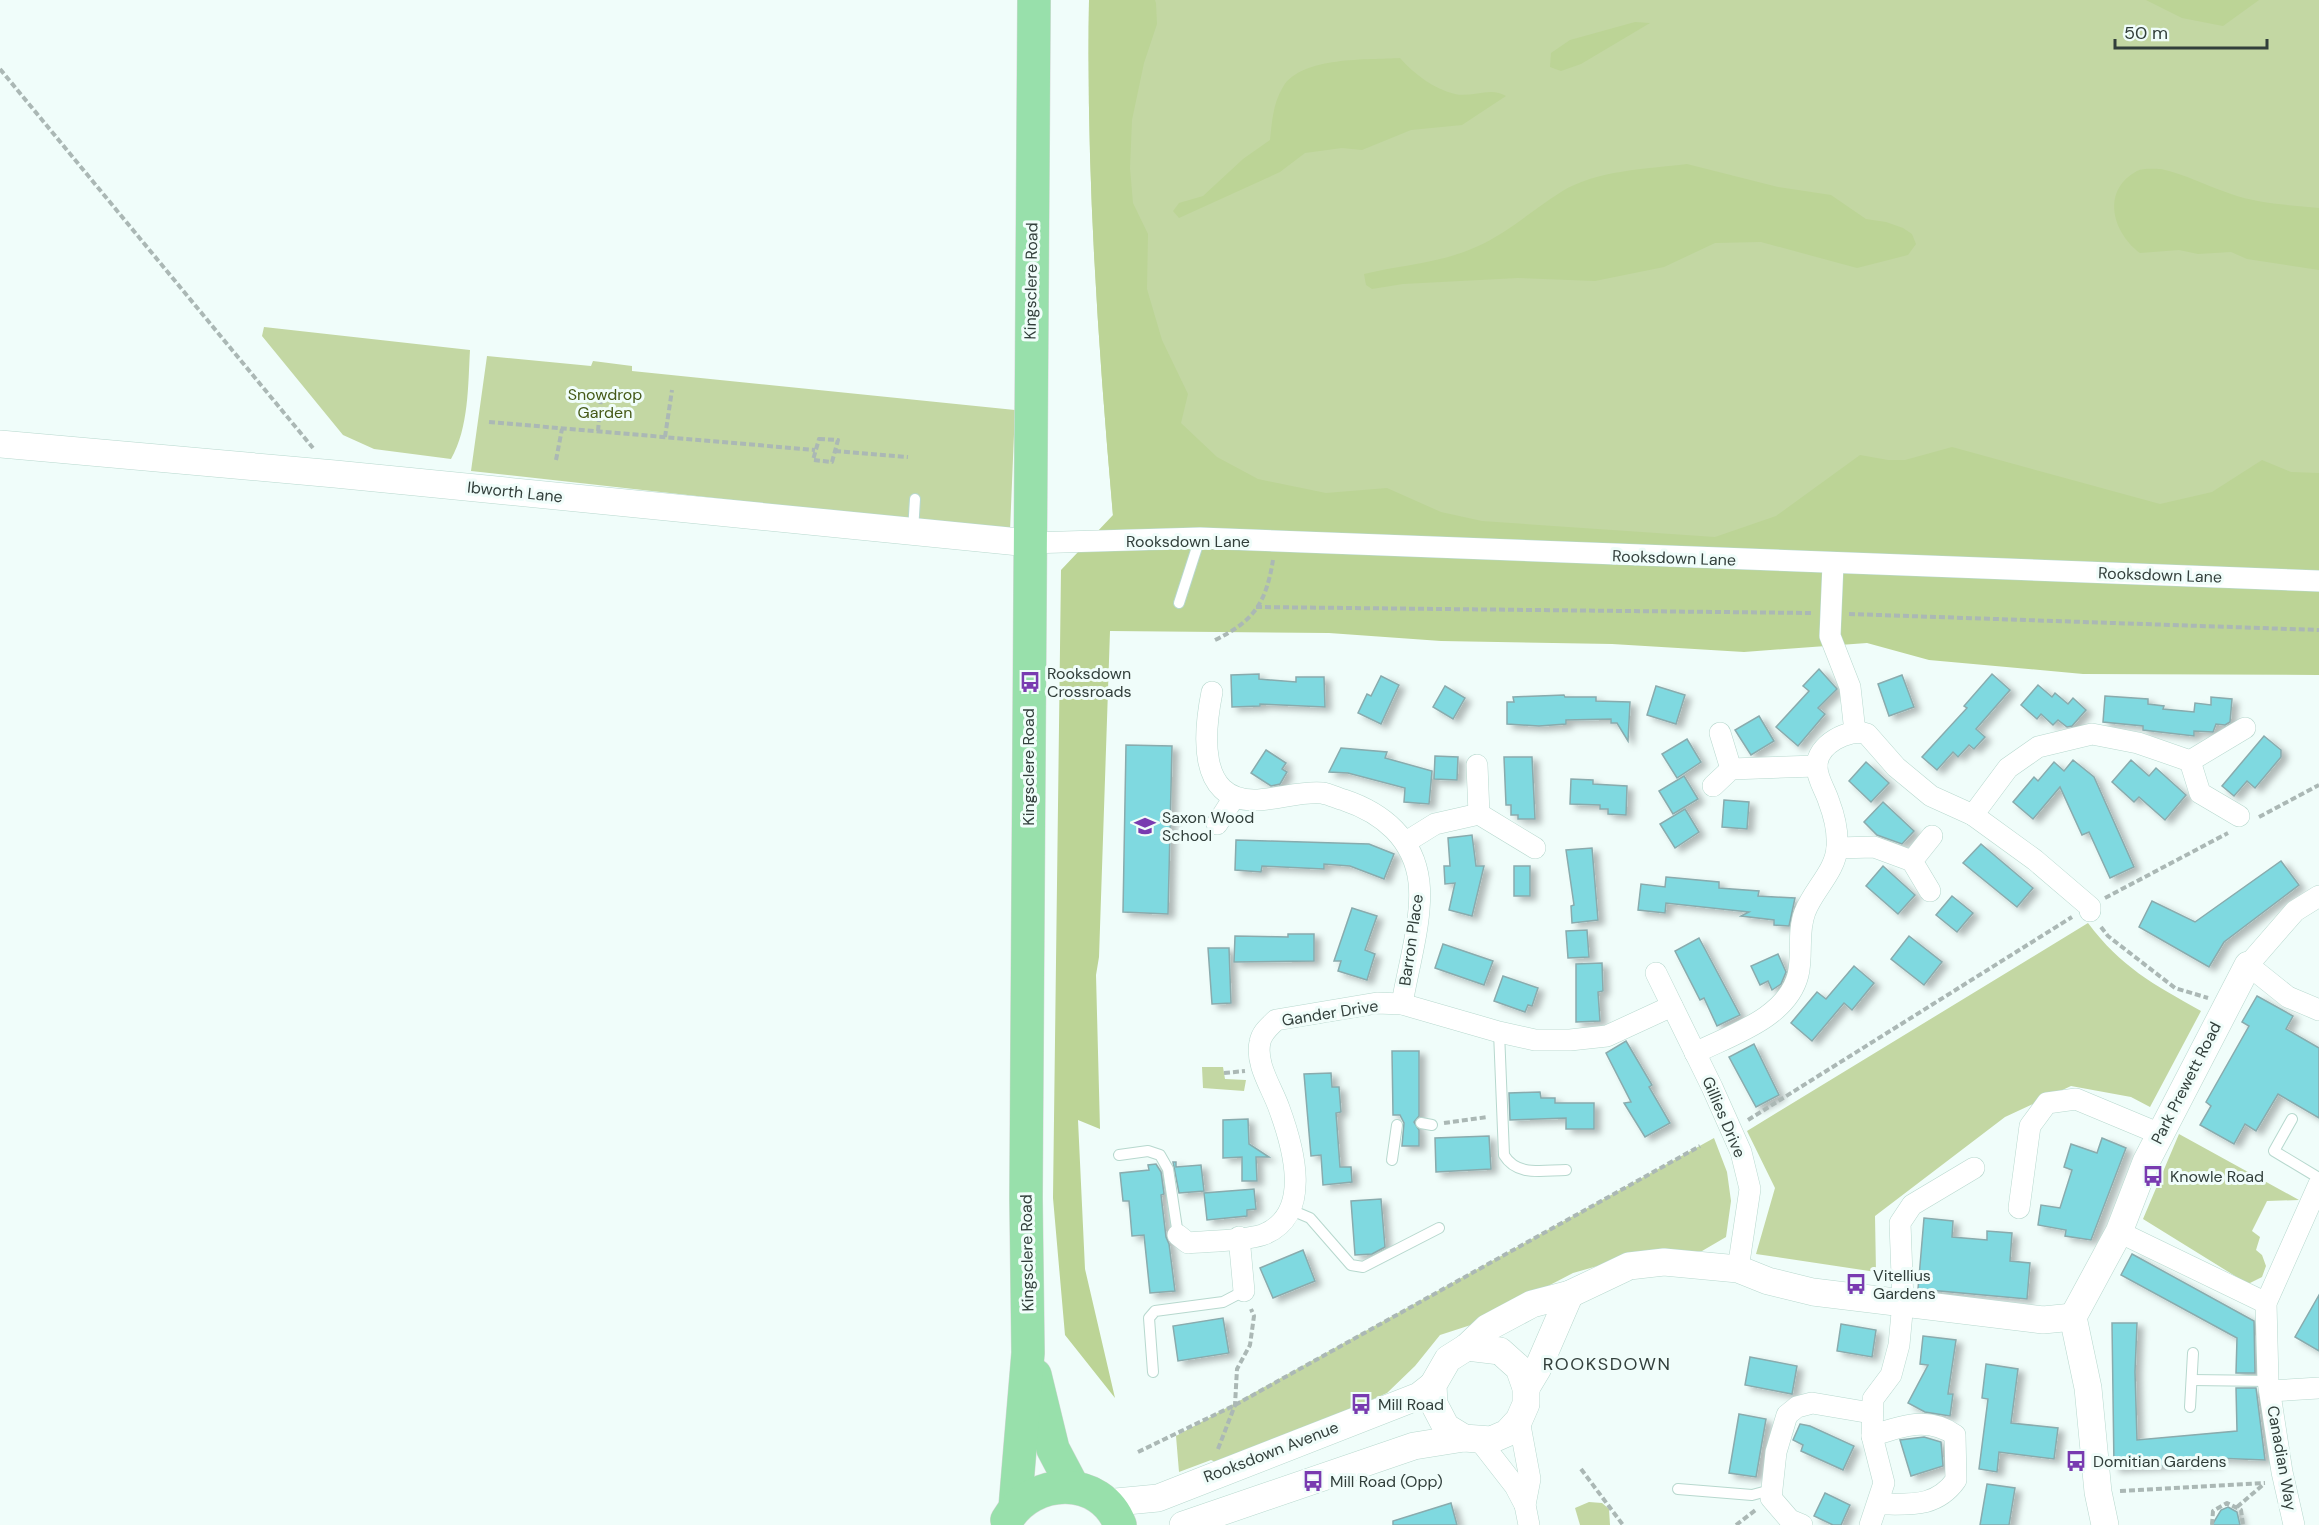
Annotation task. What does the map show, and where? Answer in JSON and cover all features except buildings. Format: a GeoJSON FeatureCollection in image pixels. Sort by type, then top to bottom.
{"type":"FeatureCollection","features":[{"type":"Feature","properties":{"kind":"highway","name":"Kingsclere Road"},"geometry":{"type":"LineString","coordinates":[[1010,1517],[1028,1353],[1026,1186],[1034,0]]}},
{"type":"Feature","properties":{"kind":"highway","name":"Kingsclere Road"},"geometry":{"type":"LineString","coordinates":[[1028,1353],[1053,1449],[1073,1487]]}},
{"type":"Feature","properties":{"kind":"highway"},"geometry":{"type":"LineString","coordinates":[[1010,1517],[1041,1490],[1073,1487],[1090,1493],[1113,1514]]}},
{"type":"Feature","properties":{"kind":"street","name":"Ibworth Lane"},"geometry":{"type":"LineString","coordinates":[[0,444],[325,473],[1029,543]]}},
{"type":"Feature","properties":{"kind":"street","name":"Rooksdown Lane"},"geometry":{"type":"LineString","coordinates":[[1029,543],[1200,538],[2319,581]]}},
{"type":"Feature","properties":{"kind":"street"},"geometry":{"type":"LineString","coordinates":[[1833,564],[1830,636],[1850,687],[1855,732]]}},
{"type":"Feature","properties":{"kind":"street"},"geometry":{"type":"LineString","coordinates":[[1212,692],[1200,715],[1210,765],[1218,787],[1233,799],[1217,824]]}},
{"type":"Feature","properties":{"kind":"street"},"geometry":{"type":"LineString","coordinates":[[2190,761],[2245,728]]}},
{"type":"Feature","properties":{"kind":"street"},"geometry":{"type":"LineString","coordinates":[[1695,1053],[1781,1006],[1792,990],[1798,975],[1804,914],[1837,848],[1829,802],[1817,766],[1821,753],[1844,734],[1855,732],[1867,734],[1896,767],[1931,796],[1972,815],[2035,860],[2090,907],[2088,909]]}},
{"type":"Feature","properties":{"kind":"street"},"geometry":{"type":"LineString","coordinates":[[1720,733],[1731,769]]}},
{"type":"Feature","properties":{"kind":"street"},"geometry":{"type":"LineString","coordinates":[[1972,815],[2008,768],[2038,747],[2092,734],[2138,743],[2190,761]]}},
{"type":"Feature","properties":{"kind":"street"},"geometry":{"type":"LineString","coordinates":[[2190,761],[2200,793],[2242,822]]}},
{"type":"Feature","properties":{"kind":"street"},"geometry":{"type":"LineString","coordinates":[[1477,765],[1479,814]]}},
{"type":"Feature","properties":{"kind":"street"},"geometry":{"type":"LineString","coordinates":[[1713,786],[1731,769],[1817,766]]}},
{"type":"Feature","properties":{"kind":"street","name":"Barron Place"},"geometry":{"type":"LineString","coordinates":[[1233,799],[1255,800],[1322,793],[1368,809],[1389,824],[1406,842],[1419,882],[1419,911],[1402,1004]]}},
{"type":"Feature","properties":{"kind":"street"},"geometry":{"type":"LineString","coordinates":[[1406,842],[1435,824],[1479,814],[1535,848]]}},
{"type":"Feature","properties":{"kind":"street"},"geometry":{"type":"LineString","coordinates":[[1912,861],[1932,836]]}},
{"type":"Feature","properties":{"kind":"street"},"geometry":{"type":"LineString","coordinates":[[1837,848],[1874,847],[1912,861],[1930,891]]}},
{"type":"Feature","properties":{"kind":"street"},"geometry":{"type":"LineString","coordinates":[[2319,896],[2295,911],[2248,965],[2288,997],[2319,1010]]}},
{"type":"Feature","properties":{"kind":"street","name":"Park Prewett Road"},"geometry":{"type":"LineString","coordinates":[[2073,1317],[2120,1232],[2146,1162],[2248,965]]}},
{"type":"Feature","properties":{"kind":"street","name":"Gillies Drive"},"geometry":{"type":"LineString","coordinates":[[1656,973],[1741,1152],[1750,1188],[1738,1269]]}},
{"type":"Feature","properties":{"kind":"street","name":"Gander Drive"},"geometry":{"type":"LineString","coordinates":[[1291,1210],[1294,1196],[1293,1157],[1279,1107],[1263,1070],[1260,1043],[1266,1029],[1276,1020],[1377,1003],[1402,1004],[1535,1040],[1570,1040],[1607,1036],[1672,1006]]}},
{"type":"Feature","properties":{"kind":"street"},"geometry":{"type":"LineString","coordinates":[[2019,1208],[2030,1126],[2046,1103],[2076,1099],[2160,1134]]}},
{"type":"Feature","properties":{"kind":"street"},"geometry":{"type":"LineString","coordinates":[[1870,1525],[1879,1504],[1884,1483],[1872,1436],[1873,1399],[1891,1375],[1899,1345],[1903,1302],[1900,1223],[1912,1205],[1974,1168]]}},
{"type":"Feature","properties":{"kind":"street","name":"Canadian Way"},"geometry":{"type":"LineString","coordinates":[[2294,1525],[2274,1477],[2266,1303],[2319,1184]]}},
{"type":"Feature","properties":{"kind":"street"},"geometry":{"type":"LineString","coordinates":[[1178,1236],[1188,1243],[1262,1234],[1280,1223],[1291,1210]]}},
{"type":"Feature","properties":{"kind":"street"},"geometry":{"type":"LineString","coordinates":[[2120,1232],[2266,1303]]}},
{"type":"Feature","properties":{"kind":"street"},"geometry":{"type":"LineString","coordinates":[[1239,1237],[1244,1291]]}},
{"type":"Feature","properties":{"kind":"street","name":"Rooksdown Avenue"},"geometry":{"type":"LineString","coordinates":[[1113,1514],[1419,1396],[1433,1385],[1448,1359],[1467,1347],[1487,1328],[1532,1305],[1570,1294],[1629,1266],[1664,1262],[1738,1269],[1768,1281],[1813,1292],[2043,1320],[2073,1317]]}},
{"type":"Feature","properties":{"kind":"street"},"geometry":{"type":"LineString","coordinates":[[1526,1388],[1538,1368],[1570,1294]]}},
{"type":"Feature","properties":{"kind":"street"},"geometry":{"type":"LineString","coordinates":[[2073,1317],[2088,1388],[2098,1492],[2105,1525]]}},
{"type":"Feature","properties":{"kind":"street"},"geometry":{"type":"LineString","coordinates":[[1183,1525],[1414,1446],[1472,1440],[1507,1433],[1519,1420],[1526,1404],[1526,1388],[1519,1368],[1500,1351],[1467,1347]]}},
{"type":"Feature","properties":{"kind":"street"},"geometry":{"type":"LineString","coordinates":[[1433,1385],[1434,1404],[1440,1419],[1446,1427],[1472,1440],[1515,1486],[1527,1515]]}},
{"type":"Feature","properties":{"kind":"street","name":"Canadian Way"},"geometry":{"type":"LineString","coordinates":[[2269,1386],[2319,1388]]}},
{"type":"Feature","properties":{"kind":"street"},"geometry":{"type":"LineString","coordinates":[[1802,1525],[1791,1520],[1771,1498],[1776,1452],[1787,1415],[1797,1407],[1812,1403],[1871,1413]]}},
{"type":"Feature","properties":{"kind":"street"},"geometry":{"type":"LineString","coordinates":[[1519,1420],[1530,1479],[1527,1515]]}},
{"type":"Feature","properties":{"kind":"street"},"geometry":{"type":"LineString","coordinates":[[1872,1436],[1901,1426],[1928,1423],[1944,1427],[1955,1435],[1957,1448],[1956,1480],[1939,1498],[1923,1504],[1879,1504]]}},
{"type":"Feature","properties":{"kind":"lane"},"geometry":{"type":"LineString","coordinates":[[912,532],[915,499]]}},
{"type":"Feature","properties":{"kind":"lane"},"geometry":{"type":"LineString","coordinates":[[1179,603],[1200,538]]}},
{"type":"Feature","properties":{"kind":"lane"},"geometry":{"type":"LineString","coordinates":[[1499,1032],[1504,1155],[1510,1166],[1521,1171],[1566,1170]]}},
{"type":"Feature","properties":{"kind":"lane"},"geometry":{"type":"LineString","coordinates":[[2292,1119],[2274,1150],[2319,1178]]}},
{"type":"Feature","properties":{"kind":"lane"},"geometry":{"type":"LineString","coordinates":[[1392,1160],[1397,1125]]}},
{"type":"Feature","properties":{"kind":"lane"},"geometry":{"type":"LineString","coordinates":[[1119,1155],[1148,1151],[1160,1155],[1168,1169],[1178,1236]]}},
{"type":"Feature","properties":{"kind":"lane"},"geometry":{"type":"LineString","coordinates":[[1291,1210],[1310,1218],[1351,1265],[1363,1267],[1439,1228]]}},
{"type":"Feature","properties":{"kind":"lane"},"geometry":{"type":"LineString","coordinates":[[1153,1372],[1149,1318],[1155,1311],[1222,1302],[1244,1291]]}},
{"type":"Feature","properties":{"kind":"lane"},"geometry":{"type":"LineString","coordinates":[[2190,1407],[2193,1353]]}},
{"type":"Feature","properties":{"kind":"lane"},"geometry":{"type":"LineString","coordinates":[[2192,1380],[2269,1386]]}},
{"type":"Feature","properties":{"kind":"lane"},"geometry":{"type":"LineString","coordinates":[[1678,1489],[1752,1495],[1771,1490]]}},
{"type":"Feature","properties":{"kind":"path"},"geometry":{"type":"LineString","coordinates":[[0,69],[316,452]]}},
{"type":"Feature","properties":{"kind":"path"},"geometry":{"type":"LineString","coordinates":[[598,431],[602,388]]}},
{"type":"Feature","properties":{"kind":"path"},"geometry":{"type":"LineString","coordinates":[[665,437],[672,390]]}},
{"type":"Feature","properties":{"kind":"path"},"geometry":{"type":"LineString","coordinates":[[489,422],[815,450]]}},
{"type":"Feature","properties":{"kind":"path"},"geometry":{"type":"LineString","coordinates":[[556,460],[562,429]]}},
{"type":"Feature","properties":{"kind":"path"},"geometry":{"type":"LineString","coordinates":[[819,439],[838,440],[835,451],[832,462],[813,460],[819,439]]}},
{"type":"Feature","properties":{"kind":"path"},"geometry":{"type":"LineString","coordinates":[[835,451],[908,457]]}},
{"type":"Feature","properties":{"kind":"path"},"geometry":{"type":"LineString","coordinates":[[1215,640],[1237,629],[1257,608],[1268,589],[1276,542]]}},
{"type":"Feature","properties":{"kind":"path"},"geometry":{"type":"LineString","coordinates":[[1257,608],[1830,613],[2319,630]]}},
{"type":"Feature","properties":{"kind":"path"},"geometry":{"type":"LineString","coordinates":[[1744,1122],[2088,909],[2242,822],[2319,785]]}},
{"type":"Feature","properties":{"kind":"path"},"geometry":{"type":"LineString","coordinates":[[2088,909],[2108,936],[2175,988],[2208,999]]}},
{"type":"Feature","properties":{"kind":"path"},"geometry":{"type":"LineString","coordinates":[[1427,1124],[1501,1115]]}},
{"type":"Feature","properties":{"kind":"path"},"geometry":{"type":"LineString","coordinates":[[1138,1452],[1235,1405],[1701,1146]]}},
{"type":"Feature","properties":{"kind":"path"},"geometry":{"type":"LineString","coordinates":[[1218,1453],[1220,1441],[1235,1405],[1237,1369],[1250,1345],[1254,1316],[1244,1291]]}},
{"type":"Feature","properties":{"kind":"path"},"geometry":{"type":"LineString","coordinates":[[1581,1468],[1623,1525]]}},
{"type":"Feature","properties":{"kind":"path"},"geometry":{"type":"LineString","coordinates":[[2098,1492],[2274,1477]]}},
{"type":"Feature","properties":{"kind":"path"},"geometry":{"type":"LineString","coordinates":[[2237,1507],[2274,1477]]}},
{"type":"Feature","properties":{"kind":"path"},"geometry":{"type":"LineString","coordinates":[[2212,1525],[2211,1516],[2217,1507],[2227,1503],[2237,1507],[2243,1515],[2243,1525]]}},
{"type":"Feature","properties":{"kind":"green space"},"geometry":{"type":"Polygon","coordinates":[[[1089,0],[2319,0],[2319,564],[1113,516],[1102,387],[1091,194],[1089,0]]]}},
{"type":"Feature","properties":{"kind":"green space"},"geometry":{"type":"Polygon","coordinates":[[[1089,0],[1155,0],[1156,3],[1157,24],[1144,63],[1132,120],[1130,168],[1133,203],[1148,234],[1147,289],[1162,340],[1188,394],[1181,423],[1217,457],[1258,479],[1326,493],[1387,488],[1441,512],[1482,521],[1715,537],[1776,516],[1860,455],[1888,460],[1905,460],[1952,447],[2160,504],[2212,492],[2262,460],[2291,472],[2319,473],[2319,675],[2083,674],[1929,660],[1867,643],[1744,652],[1612,644],[1441,641],[1329,633],[1110,631],[1099,957],[1096,975],[1100,1129],[1078,1120],[1085,1269],[1115,1398],[1065,1335],[1053,1198],[1061,570],[1113,515],[1094,258],[1089,129],[1089,0]]]}},
{"type":"Feature","properties":{"kind":"green space"},"geometry":{"type":"Polygon","coordinates":[[[2146,0],[2259,0],[2223,26],[2182,18],[2146,0]]]}},
{"type":"Feature","properties":{"kind":"green space"},"geometry":{"type":"Polygon","coordinates":[[[1635,22],[1650,23],[1581,64],[1561,71],[1550,67],[1551,53],[1570,40],[1635,22]]]}},
{"type":"Feature","properties":{"kind":"green space"},"geometry":{"type":"Polygon","coordinates":[[[1400,58],[1425,80],[1447,92],[1468,95],[1494,92],[1506,96],[1462,125],[1411,130],[1362,150],[1342,148],[1305,153],[1280,172],[1179,218],[1173,211],[1179,203],[1203,196],[1243,159],[1270,140],[1277,100],[1283,87],[1292,77],[1320,65],[1337,62],[1400,58]]]}},
{"type":"Feature","properties":{"kind":"green space"},"geometry":{"type":"Polygon","coordinates":[[[1687,164],[1778,187],[1831,195],[1866,219],[1886,222],[1903,228],[1912,234],[1916,244],[1908,255],[1857,268],[1761,242],[1715,243],[1664,267],[1595,281],[1518,278],[1403,284],[1372,289],[1366,285],[1364,274],[1435,260],[1476,247],[1499,235],[1561,192],[1590,179],[1622,172],[1687,164]]]}},
{"type":"Feature","properties":{"kind":"green space"},"geometry":{"type":"Polygon","coordinates":[[[2161,169],[2252,200],[2319,208],[2319,270],[2247,259],[2231,252],[2198,254],[2179,250],[2140,253],[2123,235],[2117,224],[2114,212],[2115,200],[2118,189],[2125,179],[2137,171],[2161,169]]]}},
{"type":"Feature","properties":{"kind":"green space"},"geometry":{"type":"Polygon","coordinates":[[[264,327],[470,350],[464,420],[457,447],[451,459],[374,449],[343,435],[262,336],[264,327]]]}},
{"type":"Feature","properties":{"kind":"green space","name":"Snowdrop Garden"},"geometry":{"type":"Polygon","coordinates":[[[487,356],[591,366],[593,361],[632,366],[632,371],[1015,410],[1010,531],[471,471],[487,356]]]}},
{"type":"Feature","properties":{"kind":"green space"},"geometry":{"type":"Polygon","coordinates":[[[2088,923],[2113,952],[2126,963],[2153,983],[2201,1011],[2150,1107],[2131,1097],[2071,1086],[2005,1117],[1875,1216],[1876,1272],[1756,1254],[1775,1188],[1747,1131],[2088,923]]]}},
{"type":"Feature","properties":{"kind":"green space"},"geometry":{"type":"Polygon","coordinates":[[[1202,1067],[1223,1067],[1225,1079],[1246,1080],[1244,1091],[1203,1088],[1202,1067]]]}},
{"type":"Feature","properties":{"kind":"green space"},"geometry":{"type":"Polygon","coordinates":[[[2179,1134],[2299,1200],[2267,1201],[2252,1231],[2260,1237],[2256,1250],[2262,1255],[2266,1266],[2262,1277],[2248,1284],[2143,1219],[2179,1134]]]}},
{"type":"Feature","properties":{"kind":"green space"},"geometry":{"type":"Polygon","coordinates":[[[1714,1138],[1727,1172],[1731,1201],[1726,1237],[1702,1251],[1629,1257],[1573,1273],[1477,1323],[1440,1335],[1415,1366],[1387,1393],[1224,1466],[1211,1460],[1179,1472],[1176,1436],[1714,1138]]]}},
{"type":"Feature","properties":{"kind":"green space"},"geometry":{"type":"Polygon","coordinates":[[[1589,1502],[1602,1503],[1609,1509],[1610,1525],[1580,1525],[1575,1508],[1589,1502]]]}},
{"type":"Feature","properties":{"kind":"place","name":"Rooksdown Crossroads"},"geometry":{"type":"Point","coordinates":[1030,682]}},
{"type":"Feature","properties":{"kind":"place","name":"Saxon Wood School"},"geometry":{"type":"Point","coordinates":[1145,826]}},
{"type":"Feature","properties":{"kind":"place","name":"Knowle Road"},"geometry":{"type":"Point","coordinates":[2153,1176]}},
{"type":"Feature","properties":{"kind":"place","name":"Vitellius Gardens"},"geometry":{"type":"Point","coordinates":[1856,1284]}},
{"type":"Feature","properties":{"kind":"place","name":"Mill Road"},"geometry":{"type":"Point","coordinates":[1361,1404]}},
{"type":"Feature","properties":{"kind":"place","name":"Domitian Gardens"},"geometry":{"type":"Point","coordinates":[2076,1461]}},
{"type":"Feature","properties":{"kind":"place","name":"Mill Road (Opp)"},"geometry":{"type":"Point","coordinates":[1313,1481]}},
{"type":"Feature","properties":{"kind":"district","name":"ROOKSDOWN"},"geometry":{"type":"Point","coordinates":[1607,1364]}}]}
